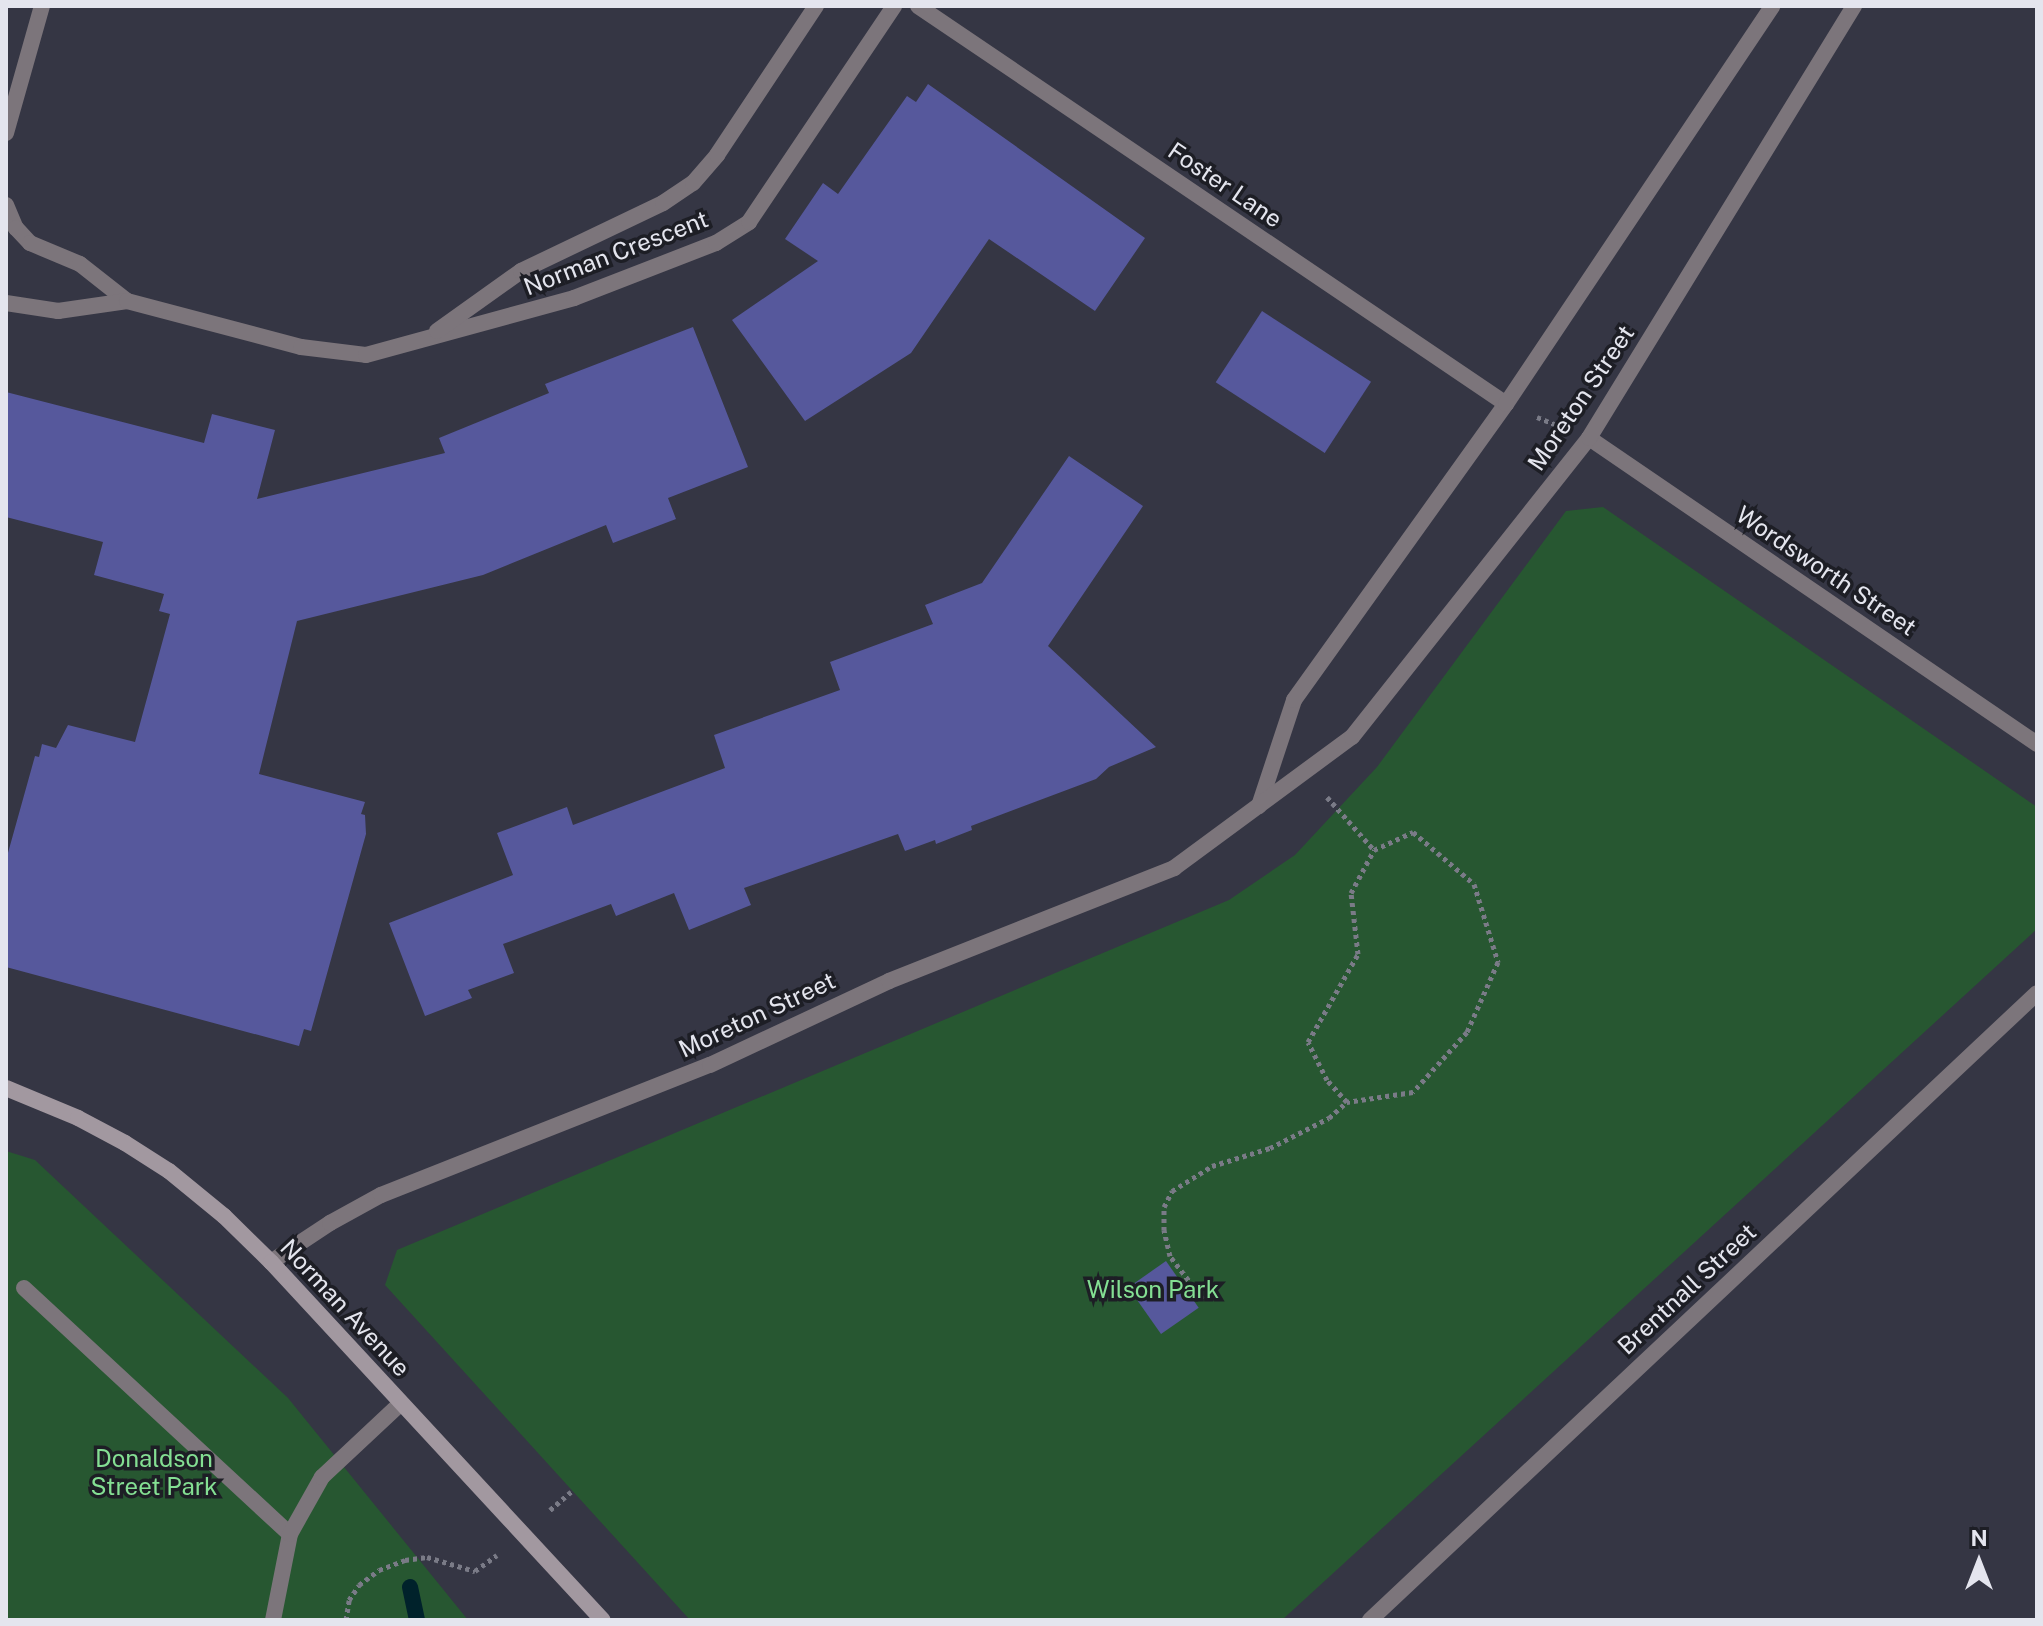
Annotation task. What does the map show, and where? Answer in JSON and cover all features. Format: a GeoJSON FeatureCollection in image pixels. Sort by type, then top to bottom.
{"type":"FeatureCollection","features":[{"type":"Feature","properties":{"kind":"street"},"geometry":{"type":"LineString","coordinates":[[6,133],[42,6]]}},
{"type":"Feature","properties":{"kind":"street","name":"Norman Crescent"},"geometry":{"type":"LineString","coordinates":[[429,337],[521,271],[663,203],[693,183],[717,155],[816,6]]}},
{"type":"Feature","properties":{"kind":"street","name":"Norman Crescent"},"geometry":{"type":"LineString","coordinates":[[6,303],[58,311],[127,301],[331,352],[376,354],[574,298],[716,243],[741,229],[757,213],[894,6]]}},
{"type":"Feature","properties":{"kind":"street","name":"Foster Lane"},"geometry":{"type":"LineString","coordinates":[[918,6],[1506,404]]}},
{"type":"Feature","properties":{"kind":"street"},"geometry":{"type":"LineString","coordinates":[[1259,806],[1294,700],[1506,404],[1772,6]]}},
{"type":"Feature","properties":{"kind":"street","name":"Moreton Street"},"geometry":{"type":"LineString","coordinates":[[271,1262],[323,1227],[381,1195],[710,1065],[889,981],[1174,868],[1352,737],[1589,438],[1854,6]]}},
{"type":"Feature","properties":{"kind":"street","name":"Norman Crescent"},"geometry":{"type":"LineString","coordinates":[[6,205],[16,228],[30,243],[80,264],[127,301]]}},
{"type":"Feature","properties":{"kind":"street","name":"Wordsworth Street"},"geometry":{"type":"LineString","coordinates":[[1589,438],[2037,744]]}},
{"type":"Feature","properties":{"kind":"street","name":"Brentnall Street"},"geometry":{"type":"LineString","coordinates":[[1370,1620],[2037,993]]}},
{"type":"Feature","properties":{"kind":"street","name":"Norman Avenue"},"geometry":{"type":"LineString","coordinates":[[6,1088],[78,1118],[147,1157],[224,1216],[271,1262],[603,1620]]}},
{"type":"Feature","properties":{"kind":"street"},"geometry":{"type":"LineString","coordinates":[[24,1288],[290,1534]]}},
{"type":"Feature","properties":{"kind":"street"},"geometry":{"type":"LineString","coordinates":[[273,1620],[290,1534],[322,1477],[400,1404]]}},
{"type":"Feature","properties":{"kind":"path"},"geometry":{"type":"LineString","coordinates":[[1506,404],[1589,438]]}},
{"type":"Feature","properties":{"kind":"path"},"geometry":{"type":"LineString","coordinates":[[1304,772],[1374,850]]}},
{"type":"Feature","properties":{"kind":"path"},"geometry":{"type":"LineString","coordinates":[[1203,1299],[1170,1256],[1164,1230],[1164,1207],[1172,1191],[1212,1166],[1270,1148],[1329,1118],[1347,1102],[1413,1092],[1467,1032],[1498,962],[1474,884],[1413,832],[1374,850],[1351,893],[1358,954],[1308,1042],[1327,1080],[1347,1102]]}},
{"type":"Feature","properties":{"kind":"path"},"geometry":{"type":"LineString","coordinates":[[346,1620],[349,1600],[359,1585],[379,1570],[405,1560],[427,1557],[475,1571],[571,1492]]}},
{"type":"Feature","properties":{"kind":"green space","name":"Wilson Park"},"geometry":{"type":"Polygon","coordinates":[[[1603,507],[2037,807],[2037,929],[1282,1620],[690,1620],[385,1285],[397,1250],[1229,900],[1295,855],[1377,767],[1566,511],[1603,507]]]}},
{"type":"Feature","properties":{"kind":"green space","name":"Donaldson Street Park"},"geometry":{"type":"Polygon","coordinates":[[[6,1151],[35,1160],[288,1398],[468,1620],[6,1620],[6,1151]]]}},
{"type":"Feature","properties":{"kind":"building"},"geometry":{"type":"Polygon","coordinates":[[[928,84],[1145,238],[1095,311],[989,239],[911,353],[805,421],[732,320],[818,261],[785,239],[823,183],[838,194],[907,96],[916,102],[928,84]]]}},
{"type":"Feature","properties":{"kind":"building"},"geometry":{"type":"Polygon","coordinates":[[[1262,311],[1371,382],[1325,453],[1216,382],[1262,311]]]}},
{"type":"Feature","properties":{"kind":"building"},"geometry":{"type":"Polygon","coordinates":[[[693,327],[748,467],[668,498],[676,519],[613,543],[606,525],[483,575],[297,621],[259,774],[365,802],[361,814],[365,815],[366,834],[311,1031],[304,1029],[299,1046],[6,967],[6,860],[35,756],[39,757],[42,744],[56,748],[68,725],[135,742],[170,614],[159,611],[164,594],[94,575],[103,542],[6,517],[6,392],[204,443],[212,414],[275,430],[257,499],[445,453],[439,438],[549,393],[545,384],[693,327]]]}},
{"type":"Feature","properties":{"kind":"building"},"geometry":{"type":"Polygon","coordinates":[[[1069,456],[1143,506],[1048,646],[1156,747],[1109,767],[1096,779],[971,826],[972,830],[936,844],[935,840],[905,851],[898,834],[744,888],[751,905],[689,930],[674,893],[616,916],[611,904],[503,944],[514,973],[468,990],[472,998],[425,1016],[389,923],[513,875],[497,833],[567,807],[573,825],[725,768],[714,735],[840,690],[830,662],[933,624],[925,605],[982,583],[1069,456]]]}},
{"type":"Feature","properties":{"kind":"building"},"geometry":{"type":"Polygon","coordinates":[[[1166,1261],[1199,1308],[1161,1334],[1128,1287],[1166,1261]]]}},
{"type":"Feature","properties":{"kind":"waterway"},"geometry":{"type":"LineString","coordinates":[[410,1587],[417,1620]]}}]}
